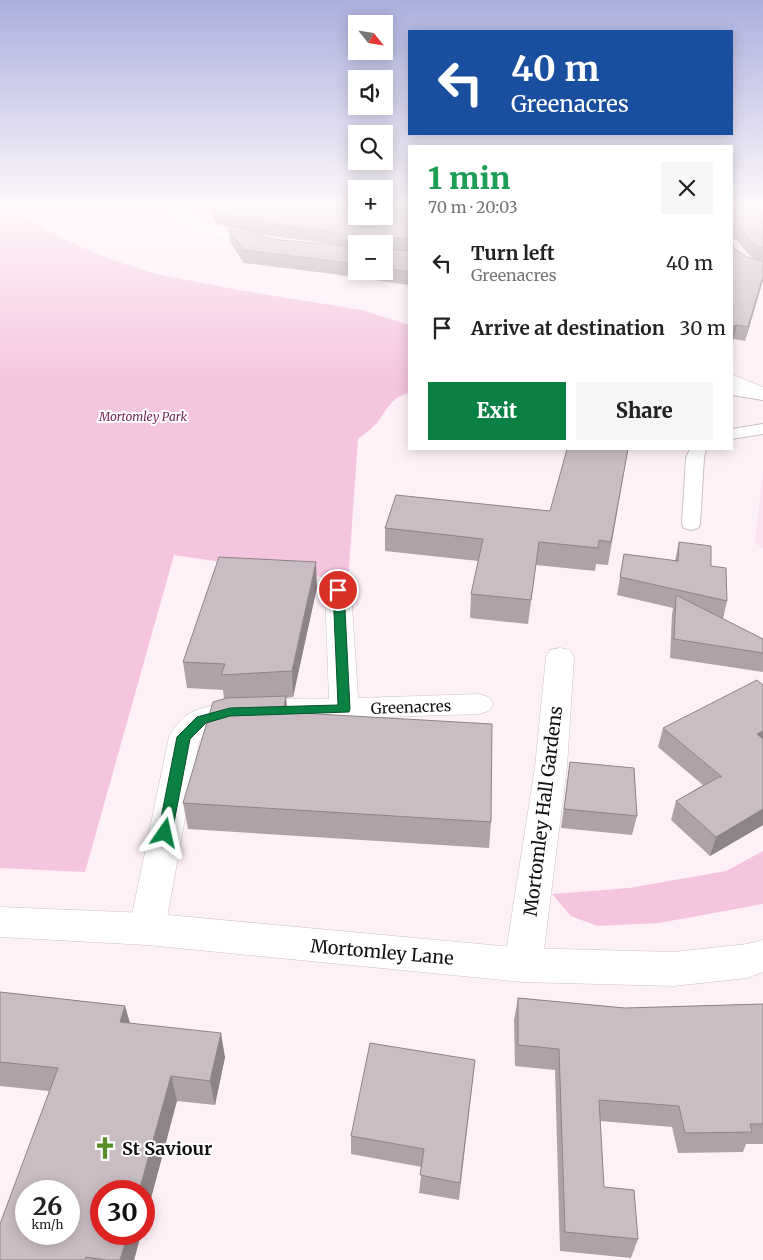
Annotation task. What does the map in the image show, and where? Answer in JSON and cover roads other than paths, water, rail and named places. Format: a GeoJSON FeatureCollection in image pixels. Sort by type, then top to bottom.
{"type":"FeatureCollection","features":[{"type":"Feature","properties":{"kind":"street"},"geometry":{"type":"LineString","coordinates":[[733,381],[763,395]]}},
{"type":"Feature","properties":{"kind":"street"},"geometry":{"type":"LineString","coordinates":[[338,590],[344,709]]}},
{"type":"Feature","properties":{"kind":"street","name":"Mortomley Hall Gardens"},"geometry":{"type":"LineString","coordinates":[[523,965],[551,767],[560,657]]}},
{"type":"Feature","properties":{"kind":"street","name":"Greenacres"},"geometry":{"type":"LineString","coordinates":[[147,929],[184,737],[201,720],[230,712],[478,704]]}},
{"type":"Feature","properties":{"kind":"street","name":"Mortomley Lane"},"geometry":{"type":"LineString","coordinates":[[0,922],[147,929],[523,965],[674,969],[747,961],[763,956]]}},
{"type":"Feature","properties":{"kind":"lane"},"geometry":{"type":"LineString","coordinates":[[733,390],[763,395]]}},
{"type":"Feature","properties":{"kind":"lane"},"geometry":{"type":"LineString","coordinates":[[733,434],[763,429]]}},
{"type":"Feature","properties":{"kind":"lane"},"geometry":{"type":"LineString","coordinates":[[691,524],[695,458],[698,450]]}},
{"type":"Feature","properties":{"kind":"place","name":"St Saviour"},"geometry":{"type":"Point","coordinates":[105,1148]}},
{"type":"Feature","properties":{"kind":"park label","name":"Mortomley Park"},"geometry":{"type":"Point","coordinates":[143,416]}}]}
